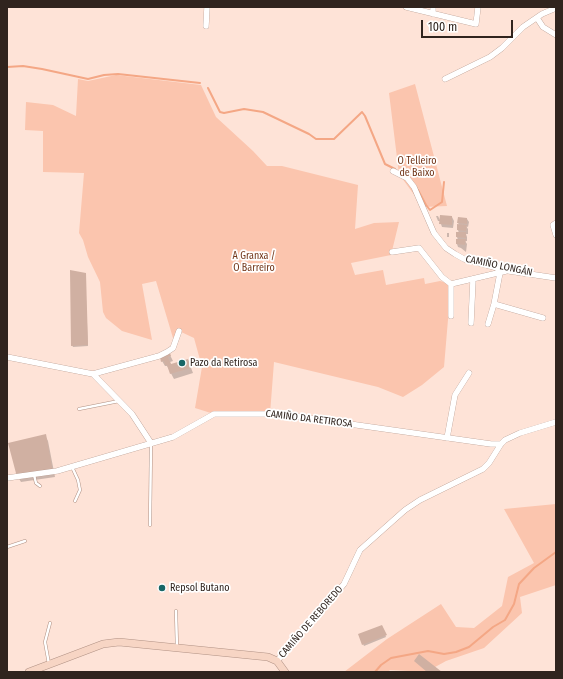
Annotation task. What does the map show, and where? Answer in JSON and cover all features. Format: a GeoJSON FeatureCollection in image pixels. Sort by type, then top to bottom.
{"type":"FeatureCollection","features":[{"type":"Feature","properties":{"kind":"street"},"geometry":{"type":"LineString","coordinates":[[206,26],[207,7]]}},
{"type":"Feature","properties":{"kind":"street"},"geometry":{"type":"LineString","coordinates":[[406,7],[476,24],[478,7]]}},
{"type":"Feature","properties":{"kind":"street"},"geometry":{"type":"LineString","coordinates":[[433,7],[433,14]]}},
{"type":"Feature","properties":{"kind":"street"},"geometry":{"type":"LineString","coordinates":[[445,79],[490,57],[524,27],[556,8]]}},
{"type":"Feature","properties":{"kind":"street"},"geometry":{"type":"LineString","coordinates":[[537,18],[543,27],[556,35]]}},
{"type":"Feature","properties":{"kind":"street","name":"CAMIÑO LONGÁN"},"geometry":{"type":"LineString","coordinates":[[393,171],[407,178],[414,187],[434,233],[446,248],[464,259],[509,271],[556,278]]}},
{"type":"Feature","properties":{"kind":"street"},"geometry":{"type":"LineString","coordinates":[[556,223],[553,225],[556,235]]}},
{"type":"Feature","properties":{"kind":"street"},"geometry":{"type":"LineString","coordinates":[[392,252],[419,248],[442,277],[451,284],[509,271]]}},
{"type":"Feature","properties":{"kind":"street"},"geometry":{"type":"LineString","coordinates":[[488,324],[494,304],[500,273]]}},
{"type":"Feature","properties":{"kind":"street"},"geometry":{"type":"LineString","coordinates":[[471,323],[473,280]]}},
{"type":"Feature","properties":{"kind":"street"},"geometry":{"type":"LineString","coordinates":[[451,284],[451,316]]}},
{"type":"Feature","properties":{"kind":"street"},"geometry":{"type":"LineString","coordinates":[[494,304],[543,318]]}},
{"type":"Feature","properties":{"kind":"street"},"geometry":{"type":"LineString","coordinates":[[7,357],[93,374],[159,356],[167,352],[173,348],[178,331]]}},
{"type":"Feature","properties":{"kind":"street"},"geometry":{"type":"LineString","coordinates":[[447,438],[455,395],[469,373]]}},
{"type":"Feature","properties":{"kind":"street"},"geometry":{"type":"LineString","coordinates":[[93,374],[132,414],[151,443]]}},
{"type":"Feature","properties":{"kind":"street","name":"CAMIÑO DA RETIROSA"},"geometry":{"type":"LineString","coordinates":[[7,478],[57,471],[173,437],[214,414],[279,414],[491,444],[500,444]]}},
{"type":"Feature","properties":{"kind":"street"},"geometry":{"type":"LineString","coordinates":[[500,444],[520,433],[556,422]]}},
{"type":"Feature","properties":{"kind":"street","name":"CAMIÑO DE REBOREDO"},"geometry":{"type":"LineString","coordinates":[[277,661],[344,584],[360,550],[405,510],[420,500],[483,469],[489,463],[500,444]]}},
{"type":"Feature","properties":{"kind":"street"},"geometry":{"type":"LineString","coordinates":[[29,672],[103,644],[119,642],[268,657],[277,661],[285,672]]}},
{"type":"Feature","properties":{"kind":"lane"},"geometry":{"type":"LineString","coordinates":[[79,409],[119,401]]}},
{"type":"Feature","properties":{"kind":"lane"},"geometry":{"type":"LineString","coordinates":[[150,525],[151,443]]}},
{"type":"Feature","properties":{"kind":"lane"},"geometry":{"type":"LineString","coordinates":[[72,466],[78,480],[80,490],[75,501]]}},
{"type":"Feature","properties":{"kind":"lane"},"geometry":{"type":"LineString","coordinates":[[34,474],[36,483],[40,486]]}},
{"type":"Feature","properties":{"kind":"lane"},"geometry":{"type":"LineString","coordinates":[[7,547],[25,541]]}},
{"type":"Feature","properties":{"kind":"lane"},"geometry":{"type":"LineString","coordinates":[[176,611],[177,648]]}},
{"type":"Feature","properties":{"kind":"lane"},"geometry":{"type":"LineString","coordinates":[[49,664],[45,642],[50,623]]}},
{"type":"Feature","properties":{"kind":"green space","name":"A Granxa / O Barreiro"},"geometry":{"type":"Polygon","coordinates":[[[116,75],[201,85],[216,117],[267,166],[282,166],[358,185],[355,229],[374,223],[399,222],[391,255],[351,263],[355,275],[383,270],[386,285],[424,278],[425,284],[440,281],[451,284],[444,367],[422,385],[403,397],[378,387],[274,362],[270,414],[214,414],[195,408],[202,367],[194,338],[179,331],[173,338],[156,281],[142,284],[152,340],[122,331],[106,318],[103,312],[100,282],[79,233],[84,173],[43,172],[43,131],[25,130],[26,102],[53,105],[76,116],[78,79],[88,81],[116,75]]]}},
{"type":"Feature","properties":{"kind":"green space","name":"O Telleiro de Baixo"},"geometry":{"type":"Polygon","coordinates":[[[415,84],[447,206],[423,207],[399,174],[389,93],[415,84]]]}},
{"type":"Feature","properties":{"kind":"green space"},"geometry":{"type":"Polygon","coordinates":[[[556,504],[556,585],[520,597],[522,613],[484,648],[446,661],[426,672],[390,670],[388,672],[344,672],[387,639],[441,604],[456,627],[474,628],[502,606],[508,577],[534,563],[504,509],[556,504]]]}},
{"type":"Feature","properties":{"kind":"building"},"geometry":{"type":"Polygon","coordinates":[[[440,215],[452,216],[452,225],[439,224],[440,215]]]}},
{"type":"Feature","properties":{"kind":"building"},"geometry":{"type":"Polygon","coordinates":[[[458,217],[467,218],[467,224],[457,223],[458,217]]]}},
{"type":"Feature","properties":{"kind":"building"},"geometry":{"type":"Polygon","coordinates":[[[457,224],[467,225],[466,231],[457,230],[457,224]]]}},
{"type":"Feature","properties":{"kind":"building"},"geometry":{"type":"Polygon","coordinates":[[[456,232],[466,232],[466,238],[456,237],[456,232]]]}},
{"type":"Feature","properties":{"kind":"building"},"geometry":{"type":"Polygon","coordinates":[[[456,239],[466,239],[465,245],[456,244],[456,239]]]}},
{"type":"Feature","properties":{"kind":"building"},"geometry":{"type":"Polygon","coordinates":[[[70,270],[86,273],[88,345],[71,346],[70,270]]]}},
{"type":"Feature","properties":{"kind":"building","name":"Pazo da Retirosa"},"geometry":{"type":"Polygon","coordinates":[[[170,353],[171,356],[168,357],[171,364],[188,359],[191,368],[170,374],[167,365],[165,365],[164,361],[161,362],[160,357],[170,353]]]}},
{"type":"Feature","properties":{"kind":"building"},"geometry":{"type":"Polygon","coordinates":[[[46,434],[53,472],[17,477],[8,443],[46,434]]]}},
{"type":"Feature","properties":{"kind":"building"},"geometry":{"type":"Polygon","coordinates":[[[382,625],[387,635],[362,645],[358,634],[382,625]]]}},
{"type":"Feature","properties":{"kind":"building"},"geometry":{"type":"Polygon","coordinates":[[[419,654],[442,672],[427,672],[414,661],[419,654]]]}},
{"type":"Feature","properties":{"kind":"waterway"},"geometry":{"type":"LineString","coordinates":[[7,67],[23,66],[88,79],[104,75],[118,74],[200,83]]}},
{"type":"Feature","properties":{"kind":"waterway"},"geometry":{"type":"LineString","coordinates":[[208,88],[220,112],[224,113],[244,109],[263,112],[309,134],[316,139],[334,139],[362,112],[385,164],[395,169]]}},
{"type":"Feature","properties":{"kind":"waterway"},"geometry":{"type":"LineString","coordinates":[[418,190],[430,210],[442,202],[444,182]]}},
{"type":"Feature","properties":{"kind":"waterway"},"geometry":{"type":"LineString","coordinates":[[375,672],[381,665],[391,658],[428,651],[444,654],[456,652],[469,647],[493,627],[505,620],[514,604],[519,584],[534,568],[556,552]]}},
{"type":"Feature","properties":{"kind":"place","name":"Pazo da Retirosa"},"geometry":{"type":"Point","coordinates":[182,363]}},
{"type":"Feature","properties":{"kind":"place","name":"Repsol Butano"},"geometry":{"type":"Point","coordinates":[162,588]}}]}
